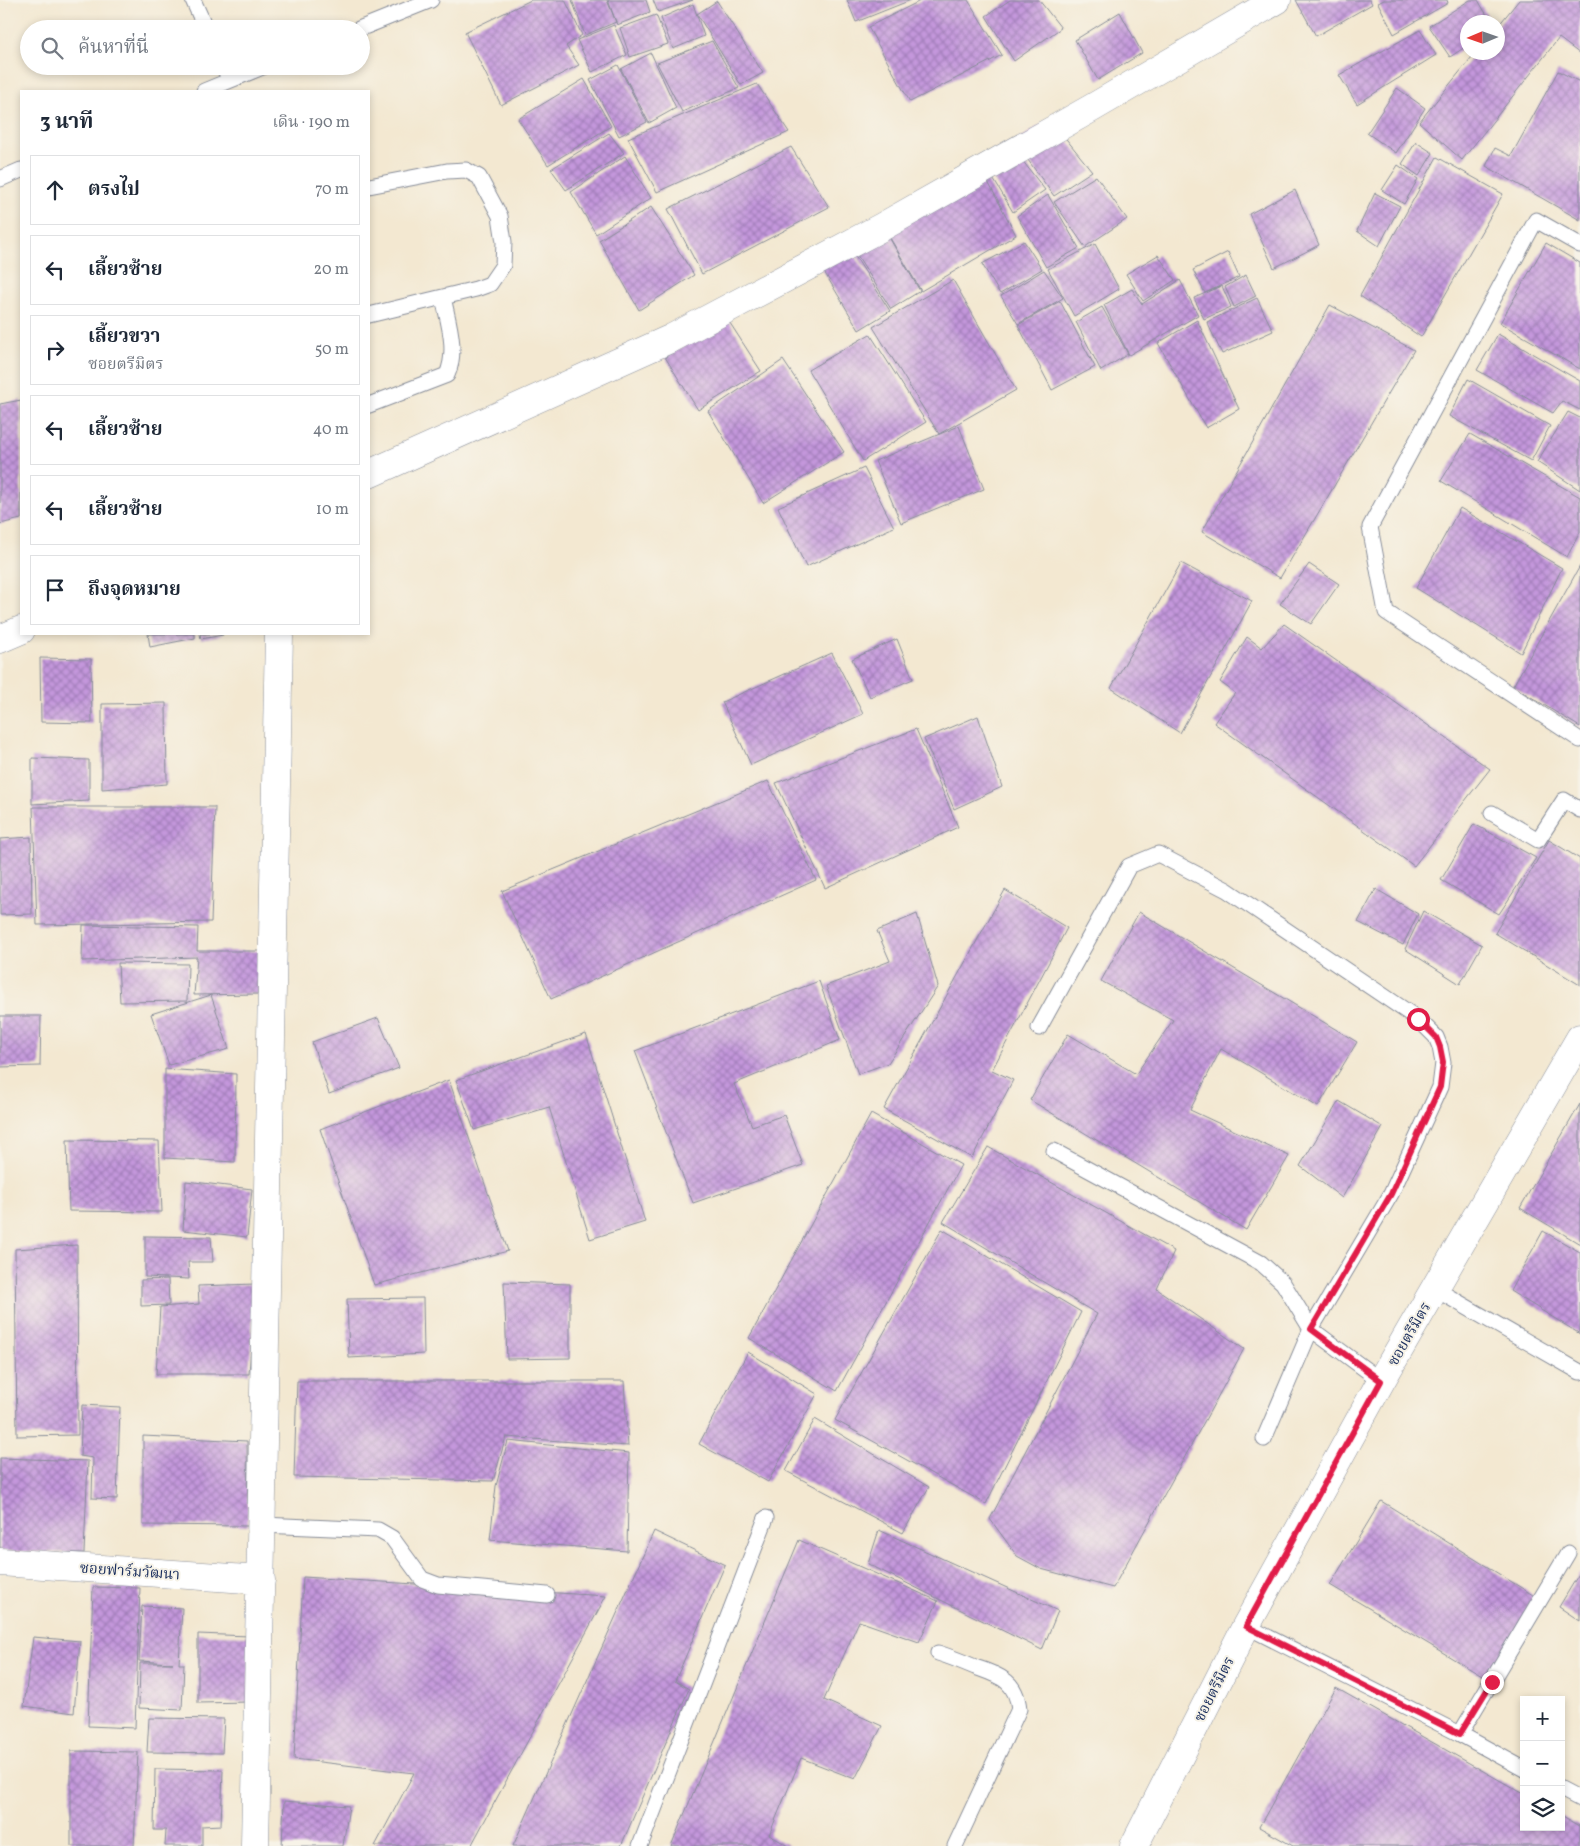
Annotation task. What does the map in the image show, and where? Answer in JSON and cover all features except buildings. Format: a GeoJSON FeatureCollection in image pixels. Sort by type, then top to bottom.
{"type":"FeatureCollection","features":[{"type":"Feature","properties":{"kind":"street"},"geometry":{"type":"LineString","coordinates":[[370,474],[681,333],[880,228],[1092,108],[1277,0]]}},
{"type":"Feature","properties":{"kind":"street"},"geometry":{"type":"LineString","coordinates":[[0,639],[20,630]]}},
{"type":"Feature","properties":{"kind":"street"},"geometry":{"type":"LineString","coordinates":[[255,1846],[279,635]]}},
{"type":"Feature","properties":{"kind":"street","name":"ซอยตรีมิตร"},"geometry":{"type":"LineString","coordinates":[[1134,1846],[1246,1626],[1381,1381],[1579,1043]]}},
{"type":"Feature","properties":{"kind":"street","name":"ซอยฟาร์มวัฒนา"},"geometry":{"type":"LineString","coordinates":[[0,1562],[261,1580]]}},
{"type":"Feature","properties":{"kind":"lane"},"geometry":{"type":"LineString","coordinates":[[193,0],[202,20]]}},
{"type":"Feature","properties":{"kind":"lane"},"geometry":{"type":"LineString","coordinates":[[370,25],[431,0]]}},
{"type":"Feature","properties":{"kind":"lane"},"geometry":{"type":"LineString","coordinates":[[205,90],[224,75]]}},
{"type":"Feature","properties":{"kind":"lane"},"geometry":{"type":"LineString","coordinates":[[0,179],[20,170]]}},
{"type":"Feature","properties":{"kind":"lane"},"geometry":{"type":"LineString","coordinates":[[370,186],[447,171],[466,170],[478,177],[500,216],[504,242],[503,265],[490,284],[370,315]]}},
{"type":"Feature","properties":{"kind":"lane"},"geometry":{"type":"LineString","coordinates":[[1580,245],[1536,220],[1370,527],[1386,612],[1580,740]]}},
{"type":"Feature","properties":{"kind":"lane"},"geometry":{"type":"LineString","coordinates":[[370,405],[447,375],[451,367],[453,347],[443,297]]}},
{"type":"Feature","properties":{"kind":"lane"},"geometry":{"type":"LineString","coordinates":[[1492,813],[1538,840],[1564,800],[1580,810]]}},
{"type":"Feature","properties":{"kind":"lane"},"geometry":{"type":"LineString","coordinates":[[1039,1028],[1130,866],[1158,854],[1227,890],[1418,1019],[1436,1037],[1443,1062],[1440,1087],[1391,1194],[1311,1329],[1264,1439]]}},
{"type":"Feature","properties":{"kind":"lane"},"geometry":{"type":"LineString","coordinates":[[1054,1151],[1261,1264],[1283,1283],[1311,1329],[1381,1381]]}},
{"type":"Feature","properties":{"kind":"lane"},"geometry":{"type":"LineString","coordinates":[[1435,1289],[1580,1372]]}},
{"type":"Feature","properties":{"kind":"lane"},"geometry":{"type":"LineString","coordinates":[[640,1846],[766,1518]]}},
{"type":"Feature","properties":{"kind":"lane"},"geometry":{"type":"LineString","coordinates":[[262,1525],[378,1530],[392,1538],[422,1579],[438,1585],[546,1595]]}},
{"type":"Feature","properties":{"kind":"lane"},"geometry":{"type":"LineString","coordinates":[[1460,1734],[1568,1553]]}},
{"type":"Feature","properties":{"kind":"lane"},"geometry":{"type":"LineString","coordinates":[[1246,1626],[1460,1734],[1520,1767]]}},
{"type":"Feature","properties":{"kind":"lane"},"geometry":{"type":"LineString","coordinates":[[938,1653],[998,1675],[1012,1687],[1018,1696],[1020,1709],[955,1846]]}},
{"type":"Feature","properties":{"kind":"lane"},"geometry":{"type":"LineString","coordinates":[[1565,1791],[1580,1799]]}},
{"type":"Feature","properties":{"kind":"route"},"geometry":{"type":"LineString","coordinates":[[1418,1019],[1436,1037],[1440,1047],[1443,1062],[1440,1087],[1391,1194],[1311,1329],[1381,1381],[1246,1626],[1460,1734],[1492,1682]]}}]}
